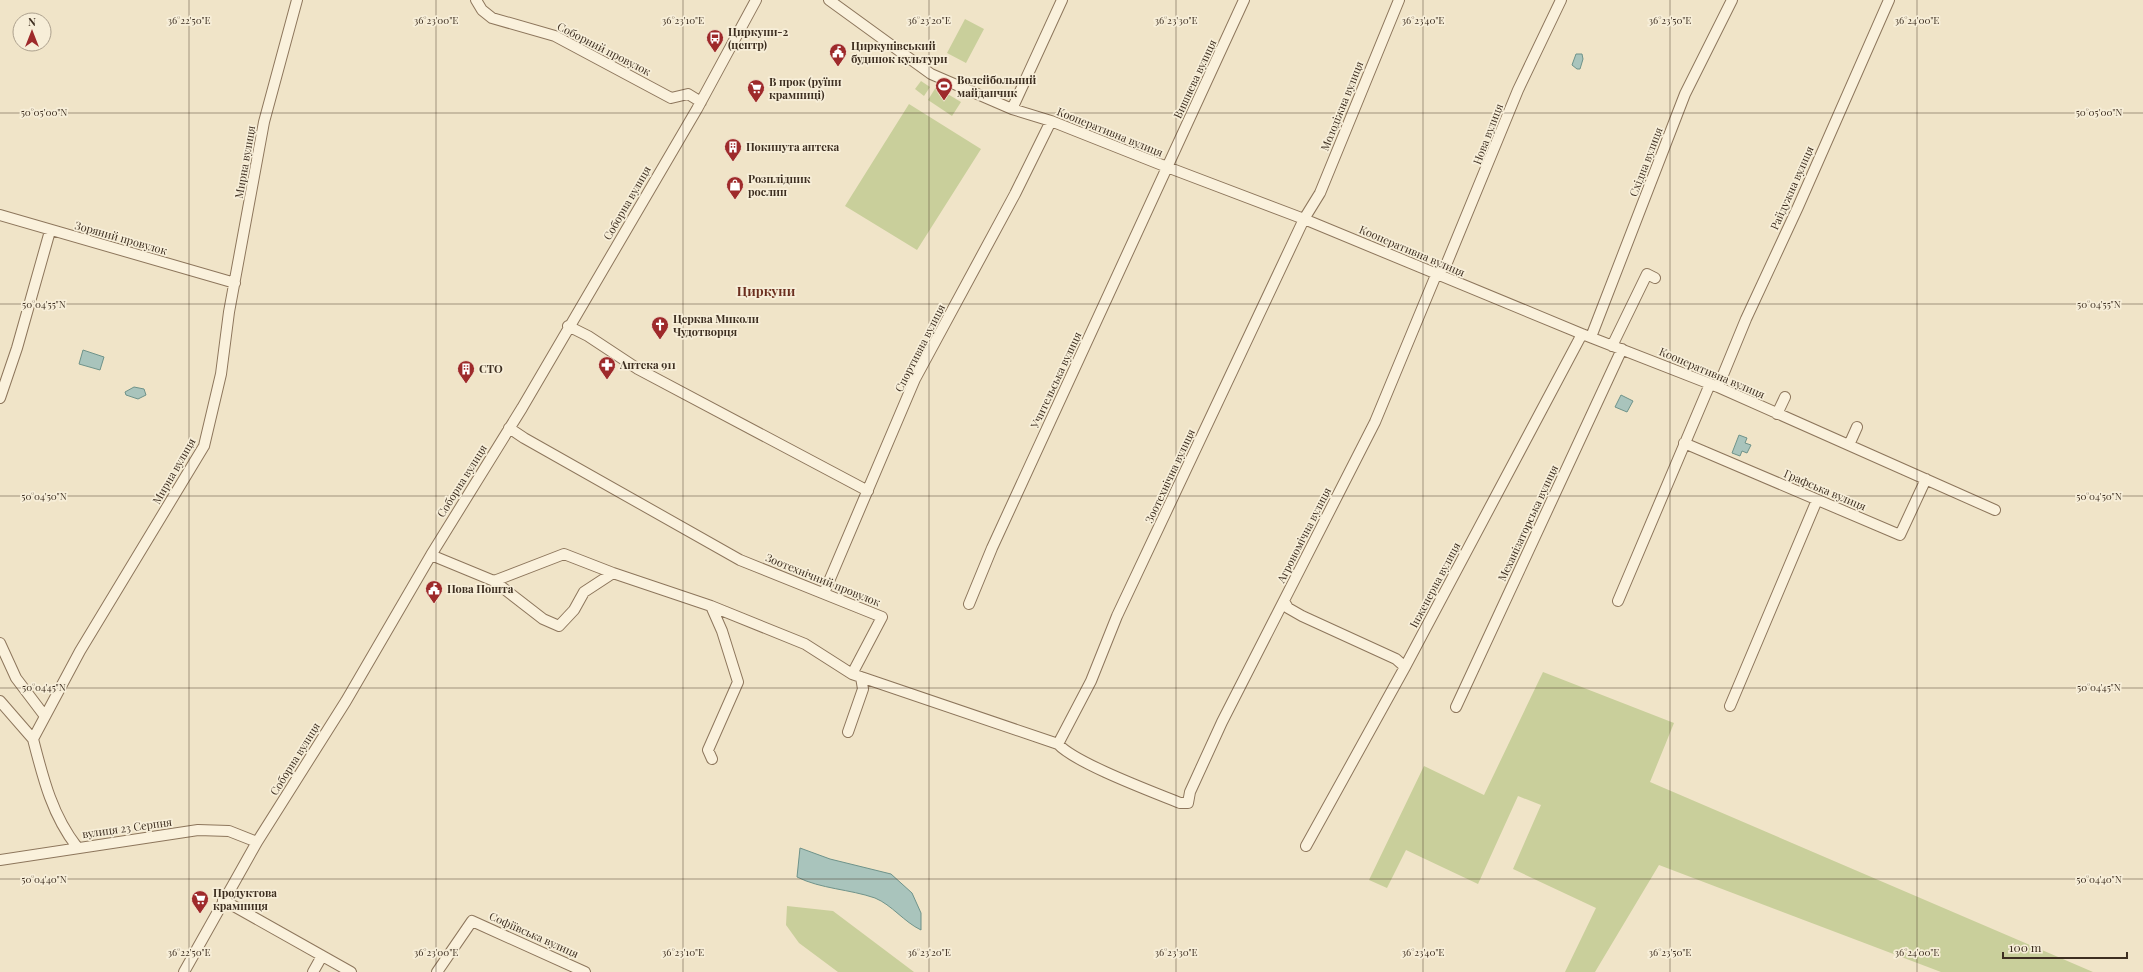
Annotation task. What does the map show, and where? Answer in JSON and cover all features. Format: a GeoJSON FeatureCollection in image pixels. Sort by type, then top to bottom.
{"type":"FeatureCollection","features":[{"type":"Feature","properties":{"kind":"street","name":"Мирна вулиця"},"geometry":{"type":"LineString","coordinates":[[33,739],[44,715],[80,651],[204,446],[221,374],[229,312],[264,122],[297,0]]}},
{"type":"Feature","properties":{"kind":"street","name":"Соборний провулок"},"geometry":{"type":"LineString","coordinates":[[476,0],[482,10],[492,18],[555,36],[671,98],[688,94],[701,102]]}},
{"type":"Feature","properties":{"kind":"street","name":"Соборна вулиця"},"geometry":{"type":"LineString","coordinates":[[184,972],[223,900],[257,842],[346,701],[431,555],[509,428],[701,102],[756,0]]}},
{"type":"Feature","properties":{"kind":"street","name":"Кооперативна вулиця"},"geometry":{"type":"LineString","coordinates":[[829,0],[931,74],[1012,109],[1051,121],[1304,219],[1612,346],[1714,386],[1995,510]]}},
{"type":"Feature","properties":{"kind":"street"},"geometry":{"type":"LineString","coordinates":[[1012,109],[1062,0]]}},
{"type":"Feature","properties":{"kind":"street","name":"Вишнева вулиця"},"geometry":{"type":"LineString","coordinates":[[1167,167],[1244,0]]}},
{"type":"Feature","properties":{"kind":"street","name":"Молодіжна вулиця"},"geometry":{"type":"LineString","coordinates":[[1304,219],[1320,193],[1399,0]]}},
{"type":"Feature","properties":{"kind":"street","name":"Нова вулиця"},"geometry":{"type":"LineString","coordinates":[[1436,274],[1446,265],[1518,90],[1561,0]]}},
{"type":"Feature","properties":{"kind":"street","name":"Східна вулиця"},"geometry":{"type":"LineString","coordinates":[[1586,335],[1685,94],[1732,0]]}},
{"type":"Feature","properties":{"kind":"street","name":"Райдужна вулиця"},"geometry":{"type":"LineString","coordinates":[[1714,386],[1798,207],[1889,0]]}},
{"type":"Feature","properties":{"kind":"street","name":"Спортивна вулиця"},"geometry":{"type":"LineString","coordinates":[[824,593],[915,379],[1015,194],[1051,121]]}},
{"type":"Feature","properties":{"kind":"street","name":"Учительська вулиця"},"geometry":{"type":"LineString","coordinates":[[969,604],[992,548],[1167,167]]}},
{"type":"Feature","properties":{"kind":"street","name":"Зоряний провулок"},"geometry":{"type":"LineString","coordinates":[[0,215],[50,231],[235,283]]}},
{"type":"Feature","properties":{"kind":"street","name":"Зоотехнічна вулиця"},"geometry":{"type":"LineString","coordinates":[[1058,744],[1091,681],[1117,616],[1304,219]]}},
{"type":"Feature","properties":{"kind":"street"},"geometry":{"type":"LineString","coordinates":[[0,398],[17,348],[50,231]]}},
{"type":"Feature","properties":{"kind":"street","name":"Агрономічна вулиця"},"geometry":{"type":"LineString","coordinates":[[1058,744],[1065,752],[1096,767],[1180,803],[1188,803],[1190,792],[1222,722],[1375,422],[1436,274]]}},
{"type":"Feature","properties":{"kind":"street"},"geometry":{"type":"LineString","coordinates":[[1612,346],[1648,274],[1654,278]]}},
{"type":"Feature","properties":{"kind":"street"},"geometry":{"type":"LineString","coordinates":[[568,326],[588,336],[638,369],[868,491]]}},
{"type":"Feature","properties":{"kind":"street","name":"Інженерна вулиця"},"geometry":{"type":"LineString","coordinates":[[1306,846],[1586,335]]}},
{"type":"Feature","properties":{"kind":"street","name":"Механізаторська вулиця"},"geometry":{"type":"LineString","coordinates":[[1456,707],[1622,350]]}},
{"type":"Feature","properties":{"kind":"street"},"geometry":{"type":"LineString","coordinates":[[1618,601],[1684,443],[1714,386]]}},
{"type":"Feature","properties":{"kind":"street"},"geometry":{"type":"LineString","coordinates":[[1778,414],[1785,397]]}},
{"type":"Feature","properties":{"kind":"street"},"geometry":{"type":"LineString","coordinates":[[1849,445],[1857,427]]}},
{"type":"Feature","properties":{"kind":"street","name":"Зоотехнічний провулок"},"geometry":{"type":"LineString","coordinates":[[509,428],[524,438],[740,560],[882,617],[857,675]]}},
{"type":"Feature","properties":{"kind":"street","name":"Графська вулиця"},"geometry":{"type":"LineString","coordinates":[[1684,443],[1900,535],[1926,479]]}},
{"type":"Feature","properties":{"kind":"street"},"geometry":{"type":"LineString","coordinates":[[1730,706],[1816,500]]}},
{"type":"Feature","properties":{"kind":"street"},"geometry":{"type":"LineString","coordinates":[[494,581],[564,554],[613,573],[711,606],[805,644],[857,675],[1058,744]]}},
{"type":"Feature","properties":{"kind":"street"},"geometry":{"type":"LineString","coordinates":[[431,555],[494,581],[543,619],[559,626],[574,610],[584,592],[613,573]]}},
{"type":"Feature","properties":{"kind":"street"},"geometry":{"type":"LineString","coordinates":[[1284,601],[1288,608],[1302,616],[1396,659],[1405,667]]}},
{"type":"Feature","properties":{"kind":"street"},"geometry":{"type":"LineString","coordinates":[[711,606],[722,630],[738,682],[708,750],[712,759]]}},
{"type":"Feature","properties":{"kind":"street"},"geometry":{"type":"LineString","coordinates":[[0,643],[16,678],[44,715]]}},
{"type":"Feature","properties":{"kind":"street"},"geometry":{"type":"LineString","coordinates":[[848,732],[864,688],[857,675]]}},
{"type":"Feature","properties":{"kind":"street"},"geometry":{"type":"LineString","coordinates":[[0,701],[33,739],[50,800],[64,830],[77,847]]}},
{"type":"Feature","properties":{"kind":"street","name":"вулиця 23 Серпня"},"geometry":{"type":"LineString","coordinates":[[0,860],[77,847],[198,830],[229,831],[257,842]]}},
{"type":"Feature","properties":{"kind":"street"},"geometry":{"type":"LineString","coordinates":[[223,900],[351,972]]}},
{"type":"Feature","properties":{"kind":"street","name":"Софіївська вулиця"},"geometry":{"type":"LineString","coordinates":[[437,972],[472,921],[585,972]]}},
{"type":"Feature","properties":{"kind":"street"},"geometry":{"type":"LineString","coordinates":[[313,972],[322,956]]}},
{"type":"Feature","properties":{"kind":"green space"},"geometry":{"type":"Polygon","coordinates":[[[965,19],[984,29],[966,63],[947,53],[965,19]]]}},
{"type":"Feature","properties":{"kind":"green space"},"geometry":{"type":"Polygon","coordinates":[[[921,81],[930,87],[924,96],[915,89],[921,81]]]}},
{"type":"Feature","properties":{"kind":"green space","name":"Волейбольний майданчик"},"geometry":{"type":"Polygon","coordinates":[[[936,87],[961,102],[952,116],[928,100],[936,87]]]}},
{"type":"Feature","properties":{"kind":"green space"},"geometry":{"type":"Polygon","coordinates":[[[909,104],[981,149],[917,250],[845,206],[909,104]]]}},
{"type":"Feature","properties":{"kind":"green space"},"geometry":{"type":"Polygon","coordinates":[[[1543,672],[1674,723],[1650,782],[2093,972],[1941,972],[1659,865],[1595,972],[1565,972],[1596,908],[1513,869],[1541,805],[1518,796],[1478,884],[1406,850],[1387,888],[1369,880],[1424,766],[1484,795],[1543,672]]]}},
{"type":"Feature","properties":{"kind":"green space"},"geometry":{"type":"Polygon","coordinates":[[[787,906],[833,911],[914,972],[838,972],[799,943],[786,925],[787,906]]]}},
{"type":"Feature","properties":{"kind":"water"},"geometry":{"type":"Polygon","coordinates":[[[1576,54],[1582,54],[1583,59],[1580,69],[1577,69],[1572,65],[1576,54]]]}},
{"type":"Feature","properties":{"kind":"water"},"geometry":{"type":"Polygon","coordinates":[[[83,350],[104,357],[100,370],[79,364],[83,350]]]}},
{"type":"Feature","properties":{"kind":"water"},"geometry":{"type":"Polygon","coordinates":[[[134,387],[144,389],[146,395],[138,399],[126,395],[125,392],[134,387]]]}},
{"type":"Feature","properties":{"kind":"water"},"geometry":{"type":"Polygon","coordinates":[[[1621,395],[1633,401],[1627,412],[1615,407],[1621,395]]]}},
{"type":"Feature","properties":{"kind":"water"},"geometry":{"type":"Polygon","coordinates":[[[1739,435],[1747,438],[1745,443],[1751,445],[1747,453],[1742,451],[1740,456],[1732,453],[1739,435]]]}},
{"type":"Feature","properties":{"kind":"water"},"geometry":{"type":"Polygon","coordinates":[[[800,848],[830,859],[891,874],[912,893],[921,913],[921,930],[875,898],[825,887],[797,877],[800,848]]]}},
{"type":"Feature","properties":{"kind":"place","name":"Циркуни-2 (центр)"},"geometry":{"type":"Point","coordinates":[715,53]}},
{"type":"Feature","properties":{"kind":"place","name":"Циркунівський будинок культури"},"geometry":{"type":"Point","coordinates":[838,67]}},
{"type":"Feature","properties":{"kind":"place","name":"Волейбольний майданчик"},"geometry":{"type":"Point","coordinates":[944,101]}},
{"type":"Feature","properties":{"kind":"place","name":"В прок (руїни крамниці)"},"geometry":{"type":"Point","coordinates":[756,103]}},
{"type":"Feature","properties":{"kind":"place","name":"Покинута аптека"},"geometry":{"type":"Point","coordinates":[733,162]}},
{"type":"Feature","properties":{"kind":"place","name":"Розплідник рослин"},"geometry":{"type":"Point","coordinates":[735,200]}},
{"type":"Feature","properties":{"kind":"place","name":"Церква Миколи Чудотворця"},"geometry":{"type":"Point","coordinates":[660,340]}},
{"type":"Feature","properties":{"kind":"place","name":"Аптека 911"},"geometry":{"type":"Point","coordinates":[607,380]}},
{"type":"Feature","properties":{"kind":"place","name":"СТО"},"geometry":{"type":"Point","coordinates":[466,384]}},
{"type":"Feature","properties":{"kind":"place","name":"Нова Пошта"},"geometry":{"type":"Point","coordinates":[434,604]}},
{"type":"Feature","properties":{"kind":"place","name":"Продуктова крамниця"},"geometry":{"type":"Point","coordinates":[200,914]}},
{"type":"Feature","properties":{"kind":"district","name":"Циркуни"},"geometry":{"type":"Point","coordinates":[766,291]}}]}
